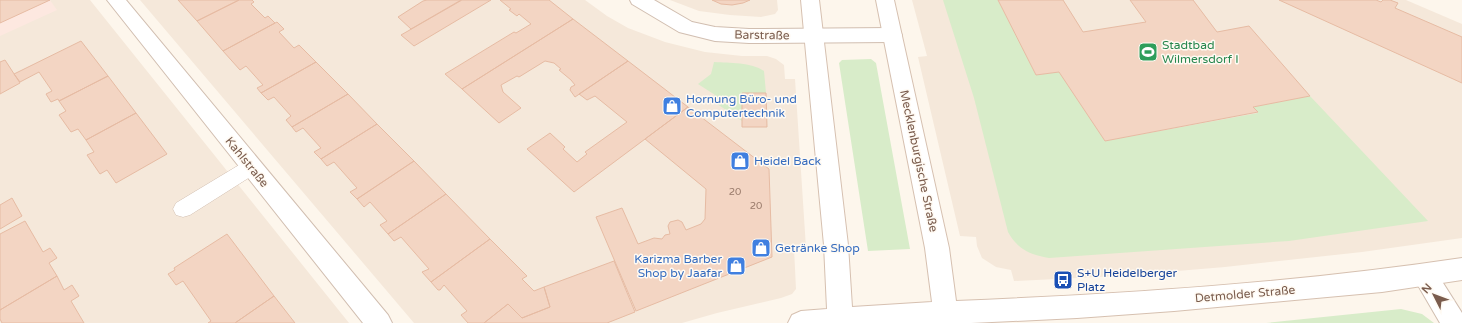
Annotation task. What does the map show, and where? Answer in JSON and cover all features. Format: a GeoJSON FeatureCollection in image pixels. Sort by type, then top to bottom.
{"type":"FeatureCollection","features":[{"type":"Feature","properties":{"kind":"main road","name":"Kahlstraße"},"geometry":{"type":"LineString","coordinates":[[116,0],[251,168],[379,323]]}},
{"type":"Feature","properties":{"kind":"main road","name":"Barstraße"},"geometry":{"type":"LineString","coordinates":[[639,0],[686,27],[715,34],[749,36],[892,35]]}},
{"type":"Feature","properties":{"kind":"main road"},"geometry":{"type":"LineString","coordinates":[[810,0],[836,245],[840,321]]}},
{"type":"Feature","properties":{"kind":"main road","name":"Mecklenburgische Straße"},"geometry":{"type":"LineString","coordinates":[[885,0],[937,248],[947,318]]}},
{"type":"Feature","properties":{"kind":"main road","name":"Detmolder Straße"},"geometry":{"type":"LineString","coordinates":[[801,323],[947,318],[1174,300],[1382,281],[1462,269]]}},
{"type":"Feature","properties":{"kind":"main road"},"geometry":{"type":"LineString","coordinates":[[1424,275],[1454,323]]}},
{"type":"Feature","properties":{"kind":"lane"},"geometry":{"type":"LineString","coordinates":[[183,209],[251,168]]}},
{"type":"Feature","properties":{"kind":"shaded area"},"geometry":{"type":"Polygon","coordinates":[[[0,0],[90,0],[349,323],[0,323],[0,0]]]}},
{"type":"Feature","properties":{"kind":"shaded area"},"geometry":{"type":"Polygon","coordinates":[[[0,0],[50,0],[57,10],[0,36],[0,0]]]}},
{"type":"Feature","properties":{"kind":"shaded area"},"geometry":{"type":"Polygon","coordinates":[[[140,0],[585,0],[607,16],[628,28],[665,42],[705,52],[742,56],[767,56],[776,59],[784,65],[785,79],[795,79],[806,248],[794,248],[796,289],[792,294],[781,298],[682,323],[414,323],[140,0]]]}},
{"type":"Feature","properties":{"kind":"shaded area"},"geometry":{"type":"Polygon","coordinates":[[[670,0],[777,0],[778,10],[775,14],[761,17],[730,15],[699,11],[670,0]]]}},
{"type":"Feature","properties":{"kind":"shaded area"},"geometry":{"type":"Polygon","coordinates":[[[912,0],[1406,0],[1462,24],[1462,238],[1362,252],[1225,267],[1117,276],[1014,281],[1011,270],[996,267],[982,258],[977,246],[976,237],[960,236],[918,57],[927,56],[912,0]]]}},
{"type":"Feature","properties":{"kind":"green space"},"geometry":{"type":"Polygon","coordinates":[[[943,0],[998,0],[1036,75],[1059,72],[1105,141],[1258,113],[1253,107],[1310,96],[1428,221],[1289,241],[1049,258],[1030,253],[1020,247],[1008,232],[974,98],[943,0]]]}},
{"type":"Feature","properties":{"kind":"green space"},"geometry":{"type":"Polygon","coordinates":[[[871,59],[876,63],[910,249],[868,251],[839,63],[842,60],[871,59]]]}},
{"type":"Feature","properties":{"kind":"green space"},"geometry":{"type":"Polygon","coordinates":[[[714,62],[747,64],[764,71],[766,93],[742,93],[742,121],[710,99],[715,95],[698,84],[711,74],[714,62]]]}},
{"type":"Feature","properties":{"kind":"green space"},"geometry":{"type":"Polygon","coordinates":[[[1401,309],[1422,314],[1434,323],[1266,323],[1401,309]]]}},
{"type":"Feature","properties":{"kind":"building"},"geometry":{"type":"Polygon","coordinates":[[[0,0],[50,0],[0,23],[0,0]]]}},
{"type":"Feature","properties":{"kind":"building"},"geometry":{"type":"Polygon","coordinates":[[[178,0],[239,0],[197,21],[178,0]]]}},
{"type":"Feature","properties":{"kind":"building"},"geometry":{"type":"Polygon","coordinates":[[[239,0],[252,0],[254,2],[251,4],[265,18],[268,16],[275,23],[223,51],[197,21],[239,0]]]}},
{"type":"Feature","properties":{"kind":"building"},"geometry":{"type":"Polygon","coordinates":[[[427,0],[461,0],[411,29],[398,17],[427,0]]]}},
{"type":"Feature","properties":{"kind":"building"},"geometry":{"type":"Polygon","coordinates":[[[462,0],[491,0],[414,46],[401,35],[462,0]]]}},
{"type":"Feature","properties":{"kind":"building"},"geometry":{"type":"Polygon","coordinates":[[[500,0],[549,0],[573,19],[462,89],[445,74],[514,32],[516,33],[531,24],[519,14],[517,16],[509,10],[511,9],[500,0]]]}},
{"type":"Feature","properties":{"kind":"building"},"geometry":{"type":"Polygon","coordinates":[[[712,0],[750,0],[732,5],[721,4],[712,0]]]}},
{"type":"Feature","properties":{"kind":"building","name":"Stadtbad Wilmersdorf I"},"geometry":{"type":"Polygon","coordinates":[[[998,0],[1063,0],[1083,32],[1146,22],[1130,0],[1193,0],[1217,32],[1249,26],[1310,96],[1253,107],[1258,112],[1105,141],[1059,72],[1036,75],[998,0]]]}},
{"type":"Feature","properties":{"kind":"building"},"geometry":{"type":"Polygon","coordinates":[[[1279,0],[1376,0],[1381,2],[1383,0],[1390,0],[1398,3],[1395,8],[1462,37],[1462,83],[1279,0]]]}},
{"type":"Feature","properties":{"kind":"building"},"geometry":{"type":"Polygon","coordinates":[[[573,19],[628,61],[575,97],[570,90],[571,87],[575,85],[571,80],[559,70],[561,69],[554,63],[545,61],[519,77],[517,76],[501,85],[503,92],[521,108],[499,123],[462,89],[573,19]]]}},
{"type":"Feature","properties":{"kind":"building"},"geometry":{"type":"Polygon","coordinates":[[[277,22],[284,29],[279,32],[294,48],[299,45],[316,62],[261,93],[257,88],[263,85],[246,66],[240,70],[223,51],[277,22]]]}},
{"type":"Feature","properties":{"kind":"building"},"geometry":{"type":"Polygon","coordinates":[[[81,41],[108,76],[59,101],[58,99],[51,102],[46,94],[52,91],[39,72],[20,82],[14,74],[81,41]]]}},
{"type":"Feature","properties":{"kind":"building"},"geometry":{"type":"Polygon","coordinates":[[[5,60],[20,83],[0,94],[0,62],[5,60]]]}},
{"type":"Feature","properties":{"kind":"building"},"geometry":{"type":"Polygon","coordinates":[[[628,61],[688,107],[574,192],[527,149],[550,133],[565,147],[563,149],[577,162],[587,154],[585,152],[627,122],[595,96],[587,100],[579,94],[628,61]]]}},
{"type":"Feature","properties":{"kind":"building"},"geometry":{"type":"Polygon","coordinates":[[[316,62],[348,94],[292,127],[286,120],[291,116],[274,97],[268,100],[261,93],[316,62]]]}},
{"type":"Feature","properties":{"kind":"building"},"geometry":{"type":"Polygon","coordinates":[[[108,76],[136,113],[86,140],[78,129],[71,132],[59,115],[66,111],[59,101],[108,76]]]}},
{"type":"Feature","properties":{"kind":"building"},"geometry":{"type":"Polygon","coordinates":[[[742,93],[766,93],[767,127],[742,127],[742,93]]]}},
{"type":"Feature","properties":{"kind":"building"},"geometry":{"type":"Polygon","coordinates":[[[348,94],[377,124],[321,159],[314,152],[321,148],[303,128],[296,132],[292,127],[348,94]]]}},
{"type":"Feature","properties":{"kind":"building"},"geometry":{"type":"Polygon","coordinates":[[[688,107],[769,169],[772,257],[636,311],[596,217],[622,208],[638,244],[654,238],[662,239],[665,235],[670,234],[668,226],[670,222],[678,220],[682,222],[686,230],[701,224],[705,219],[706,189],[645,139],[688,107]]]}},
{"type":"Feature","properties":{"kind":"building"},"geometry":{"type":"Polygon","coordinates":[[[136,113],[167,154],[116,183],[107,170],[100,174],[87,155],[94,152],[86,140],[136,113]]]}},
{"type":"Feature","properties":{"kind":"building"},"geometry":{"type":"Polygon","coordinates":[[[377,124],[414,161],[357,199],[350,192],[357,188],[334,162],[327,166],[321,159],[377,124]]]}},
{"type":"Feature","properties":{"kind":"building"},"geometry":{"type":"Polygon","coordinates":[[[414,161],[446,194],[388,234],[380,225],[387,221],[370,202],[364,207],[357,199],[414,161]]]}},
{"type":"Feature","properties":{"kind":"building"},"geometry":{"type":"Polygon","coordinates":[[[446,194],[490,239],[431,282],[422,272],[429,269],[401,237],[394,241],[388,234],[446,194]]]}},
{"type":"Feature","properties":{"kind":"building"},"geometry":{"type":"Polygon","coordinates":[[[12,198],[22,216],[0,229],[0,205],[12,198]]]}},
{"type":"Feature","properties":{"kind":"building"},"geometry":{"type":"Polygon","coordinates":[[[25,221],[43,252],[50,248],[57,258],[49,263],[57,276],[0,310],[0,234],[25,221]]]}},
{"type":"Feature","properties":{"kind":"building"},"geometry":{"type":"Polygon","coordinates":[[[227,234],[274,296],[235,323],[208,323],[211,321],[183,281],[176,285],[168,274],[175,270],[174,268],[227,234]]]}},
{"type":"Feature","properties":{"kind":"building"},"geometry":{"type":"Polygon","coordinates":[[[490,239],[527,276],[522,279],[534,291],[544,287],[550,307],[522,318],[508,304],[484,323],[468,323],[461,315],[467,311],[444,285],[440,290],[438,290],[431,282],[490,239]]]}},
{"type":"Feature","properties":{"kind":"building"},"geometry":{"type":"Polygon","coordinates":[[[614,261],[635,312],[607,323],[484,323],[508,304],[522,318],[550,307],[544,287],[614,261]]]}},
{"type":"Feature","properties":{"kind":"building"},"geometry":{"type":"Polygon","coordinates":[[[57,276],[64,290],[72,285],[79,296],[71,301],[84,323],[2,323],[0,319],[0,310],[57,276]]]}},
{"type":"Feature","properties":{"kind":"building"},"geometry":{"type":"Polygon","coordinates":[[[274,296],[295,323],[235,323],[274,296]]]}},
{"type":"Feature","properties":{"kind":"place","name":"Stadtbad Wilmersdorf I"},"geometry":{"type":"Point","coordinates":[1148,52]}},
{"type":"Feature","properties":{"kind":"place","name":"Hornung Büro- und Computertechnik"},"geometry":{"type":"Point","coordinates":[672,106]}},
{"type":"Feature","properties":{"kind":"place","name":"Heidel Back"},"geometry":{"type":"Point","coordinates":[740,161]}},
{"type":"Feature","properties":{"kind":"place","name":"Getränke Shop"},"geometry":{"type":"Point","coordinates":[761,248]}},
{"type":"Feature","properties":{"kind":"place","name":"Karizma Barber Shop by Jaafar"},"geometry":{"type":"Point","coordinates":[736,266]}},
{"type":"Feature","properties":{"kind":"place","name":"S+U Heidelberger Platz"},"geometry":{"type":"Point","coordinates":[1063,280]}}]}
